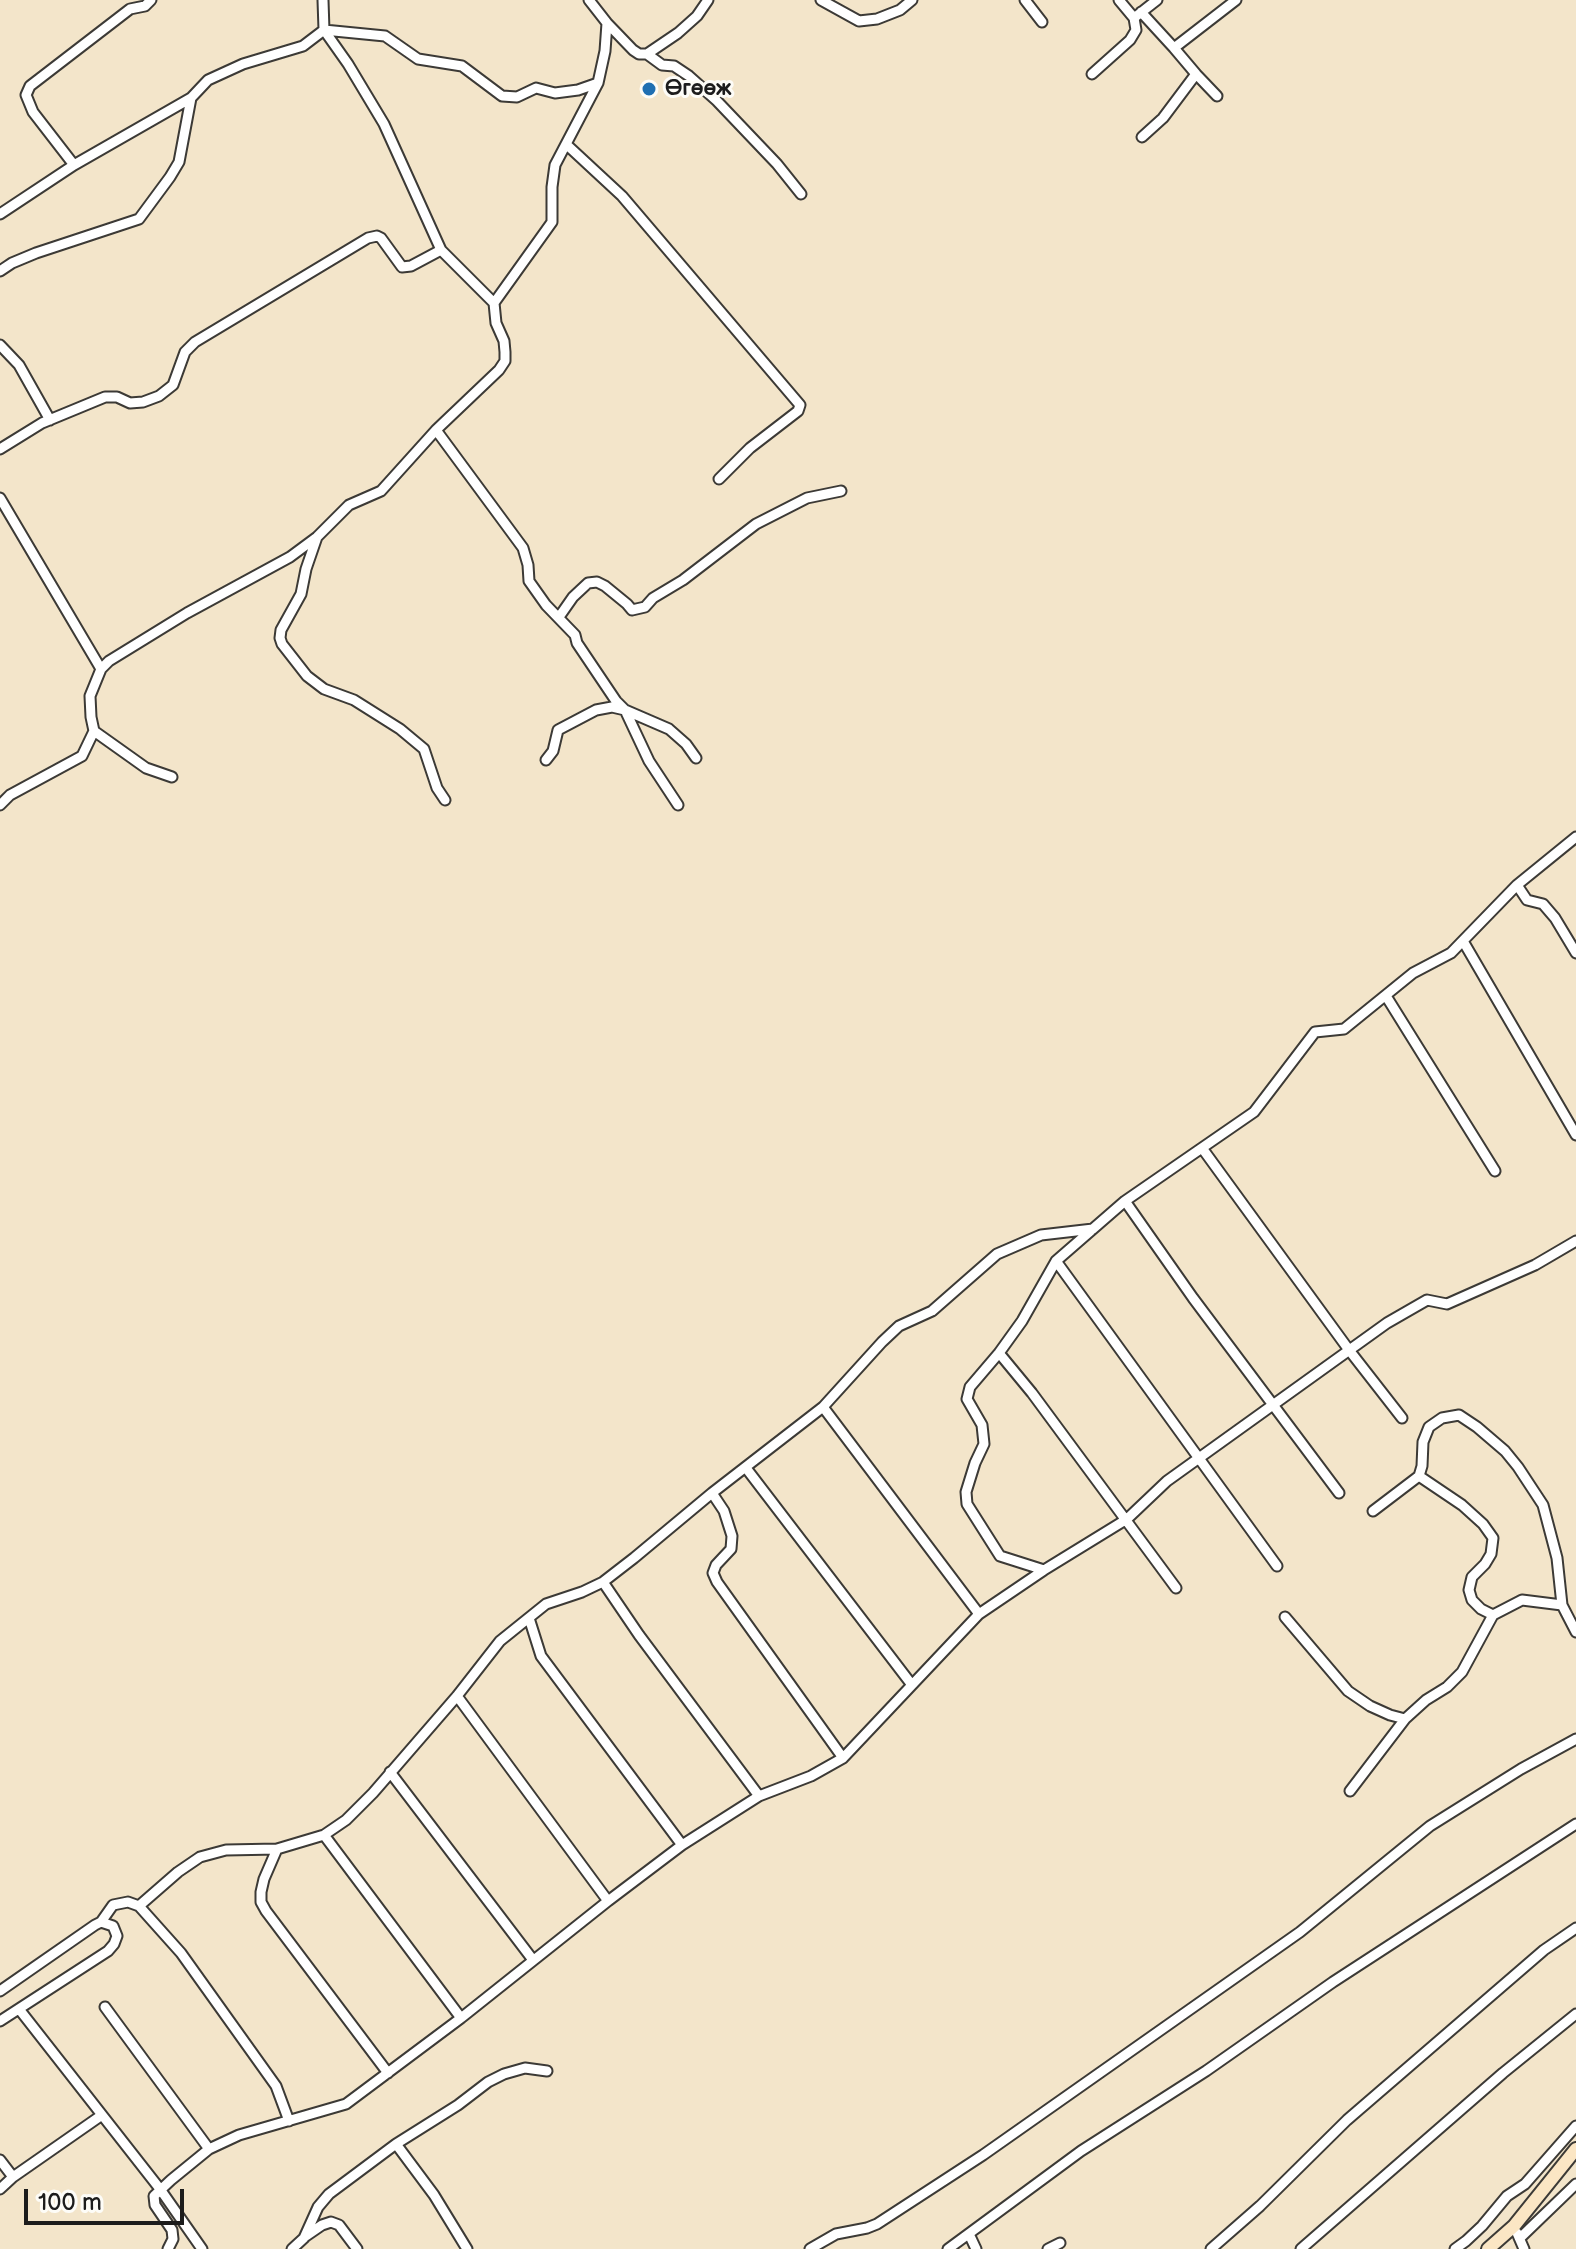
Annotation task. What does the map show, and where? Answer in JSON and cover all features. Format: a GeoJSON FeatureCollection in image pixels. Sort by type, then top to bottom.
{"type":"FeatureCollection","features":[{"type":"Feature","properties":{"kind":"main road"},"geometry":{"type":"LineString","coordinates":[[1488,2249],[1517,2232],[1576,2149]]}},
{"type":"Feature","properties":{"kind":"street"},"geometry":{"type":"LineString","coordinates":[[74,165],[33,112],[26,95],[30,86],[130,9],[145,6],[151,0]]}},
{"type":"Feature","properties":{"kind":"street"},"geometry":{"type":"LineString","coordinates":[[0,805],[10,795],[82,756],[94,731],[90,696],[101,669],[118,654],[290,557],[317,537],[349,505],[381,491],[505,361],[504,341],[496,323],[494,303],[441,250],[384,124],[324,30],[323,0]]}},
{"type":"Feature","properties":{"kind":"street"},"geometry":{"type":"LineString","coordinates":[[589,0],[607,23],[639,54],[647,54],[678,33],[697,16],[708,0]]}},
{"type":"Feature","properties":{"kind":"street"},"geometry":{"type":"LineString","coordinates":[[821,0],[859,21],[877,19],[900,10],[912,0]]}},
{"type":"Feature","properties":{"kind":"street"},"geometry":{"type":"LineString","coordinates":[[1025,0],[1042,22]]}},
{"type":"Feature","properties":{"kind":"street"},"geometry":{"type":"LineString","coordinates":[[1119,0],[1174,48],[1217,96]]}},
{"type":"Feature","properties":{"kind":"street"},"geometry":{"type":"LineString","coordinates":[[1092,74],[1130,40],[1136,30],[1137,15],[1157,0]]}},
{"type":"Feature","properties":{"kind":"street"},"geometry":{"type":"LineString","coordinates":[[1174,48],[1236,0]]}},
{"type":"Feature","properties":{"kind":"street"},"geometry":{"type":"LineString","coordinates":[[494,303],[552,222],[555,165],[598,83],[607,23]]}},
{"type":"Feature","properties":{"kind":"street"},"geometry":{"type":"LineString","coordinates":[[0,214],[74,165],[191,98],[208,80],[243,64],[303,46],[324,30],[385,36],[418,59],[462,66],[502,96],[517,97],[536,88],[555,93],[578,90],[598,83]]}},
{"type":"Feature","properties":{"kind":"street"},"geometry":{"type":"LineString","coordinates":[[647,54],[662,65],[674,66],[689,76],[717,101],[801,194]]}},
{"type":"Feature","properties":{"kind":"street"},"geometry":{"type":"LineString","coordinates":[[1142,137],[1163,118],[1196,74]]}},
{"type":"Feature","properties":{"kind":"street"},"geometry":{"type":"LineString","coordinates":[[0,271],[36,253],[139,219],[179,162],[191,98]]}},
{"type":"Feature","properties":{"kind":"street"},"geometry":{"type":"LineString","coordinates":[[567,145],[622,196],[800,405],[798,411],[750,448],[719,479]]}},
{"type":"Feature","properties":{"kind":"street"},"geometry":{"type":"LineString","coordinates":[[0,449],[50,420],[105,397],[117,397],[130,403],[159,396],[173,385],[185,352],[195,342],[368,238],[381,238],[402,267],[411,266],[441,250]]}},
{"type":"Feature","properties":{"kind":"street"},"geometry":{"type":"LineString","coordinates":[[0,345],[19,365],[50,420]]}},
{"type":"Feature","properties":{"kind":"street"},"geometry":{"type":"LineString","coordinates":[[436,430],[523,548],[529,581],[546,605],[575,635],[577,643],[625,710],[649,761],[678,805]]}},
{"type":"Feature","properties":{"kind":"street"},"geometry":{"type":"LineString","coordinates":[[559,617],[588,583],[597,582],[605,586],[632,610],[645,607],[653,598],[683,580],[756,524],[807,498],[841,491]]}},
{"type":"Feature","properties":{"kind":"street"},"geometry":{"type":"LineString","coordinates":[[0,498],[101,669]]}},
{"type":"Feature","properties":{"kind":"street"},"geometry":{"type":"LineString","coordinates":[[317,537],[301,594],[281,630],[282,644],[307,676],[324,689],[354,700],[400,729],[424,749],[437,788],[445,800]]}},
{"type":"Feature","properties":{"kind":"street"},"geometry":{"type":"LineString","coordinates":[[546,760],[553,751],[558,730],[596,710],[612,707],[669,729],[696,758]]}},
{"type":"Feature","properties":{"kind":"street"},"geometry":{"type":"LineString","coordinates":[[94,731],[146,768],[172,777]]}},
{"type":"Feature","properties":{"kind":"street"},"geometry":{"type":"LineString","coordinates":[[1044,1570],[1000,1556],[967,1504],[966,1492],[984,1444],[982,1425],[967,1399],[970,1387],[1022,1321],[1056,1261],[1125,1201],[1254,1112],[1315,1032],[1344,1029],[1413,973],[1441,959],[1463,941],[1517,885],[1576,837]]}},
{"type":"Feature","properties":{"kind":"street"},"geometry":{"type":"LineString","coordinates":[[1517,885],[1527,900],[1543,904],[1576,953]]}},
{"type":"Feature","properties":{"kind":"street"},"geometry":{"type":"LineString","coordinates":[[1463,941],[1576,1135]]}},
{"type":"Feature","properties":{"kind":"street"},"geometry":{"type":"LineString","coordinates":[[1386,996],[1495,1171]]}},
{"type":"Feature","properties":{"kind":"street"},"geometry":{"type":"LineString","coordinates":[[1202,1148],[1402,1418]]}},
{"type":"Feature","properties":{"kind":"street"},"geometry":{"type":"LineString","coordinates":[[1125,1201],[1193,1298],[1339,1493]]}},
{"type":"Feature","properties":{"kind":"street"},"geometry":{"type":"LineString","coordinates":[[139,1906],[200,1857],[226,1850],[277,1849],[324,1835],[346,1820],[457,1696],[500,1641],[546,1604],[603,1582],[823,1407],[899,1326],[932,1311],[997,1254],[1041,1235],[1093,1229]]}},
{"type":"Feature","properties":{"kind":"street"},"geometry":{"type":"LineString","coordinates":[[168,2249],[173,2239],[172,2230],[153,2200],[160,2189],[209,2149],[239,2135],[346,2104],[682,1845],[759,1796],[811,1776],[843,1758],[979,1614],[1127,1519],[1167,1481],[1387,1323],[1427,1300],[1447,1304],[1535,1265],[1576,1241]]}},
{"type":"Feature","properties":{"kind":"street"},"geometry":{"type":"LineString","coordinates":[[1056,1261],[1277,1566]]}},
{"type":"Feature","properties":{"kind":"street"},"geometry":{"type":"LineString","coordinates":[[999,1353],[1176,1588]]}},
{"type":"Feature","properties":{"kind":"street"},"geometry":{"type":"LineString","coordinates":[[823,1407],[979,1614]]}},
{"type":"Feature","properties":{"kind":"street"},"geometry":{"type":"LineString","coordinates":[[1373,1511],[1419,1476],[1423,1442],[1429,1427],[1442,1418],[1459,1415],[1505,1451],[1543,1505],[1557,1558],[1562,1605],[1576,1632]]}},
{"type":"Feature","properties":{"kind":"street"},"geometry":{"type":"LineString","coordinates":[[746,1468],[912,1685]]}},
{"type":"Feature","properties":{"kind":"street"},"geometry":{"type":"LineString","coordinates":[[1419,1476],[1462,1505],[1493,1538],[1491,1554],[1472,1577],[1469,1590],[1472,1600],[1493,1615]]}},
{"type":"Feature","properties":{"kind":"street"},"geometry":{"type":"LineString","coordinates":[[712,1493],[724,1511],[732,1536],[731,1549],[713,1573],[717,1582],[843,1758]]}},
{"type":"Feature","properties":{"kind":"street"},"geometry":{"type":"LineString","coordinates":[[603,1582],[759,1796]]}},
{"type":"Feature","properties":{"kind":"street"},"geometry":{"type":"LineString","coordinates":[[1350,1791],[1405,1719],[1462,1672],[1493,1615],[1522,1600],[1562,1605]]}},
{"type":"Feature","properties":{"kind":"street"},"geometry":{"type":"LineString","coordinates":[[1285,1617],[1348,1691],[1370,1706],[1405,1719]]}},
{"type":"Feature","properties":{"kind":"street"},"geometry":{"type":"LineString","coordinates":[[529,1618],[541,1656],[682,1845]]}},
{"type":"Feature","properties":{"kind":"street"},"geometry":{"type":"LineString","coordinates":[[457,1696],[608,1901]]}},
{"type":"Feature","properties":{"kind":"street"},"geometry":{"type":"LineString","coordinates":[[810,2249],[836,2234],[877,2224],[983,2155],[1300,1932],[1430,1826],[1576,1739]]}},
{"type":"Feature","properties":{"kind":"street"},"geometry":{"type":"LineString","coordinates":[[390,1772],[533,1960]]}},
{"type":"Feature","properties":{"kind":"street"},"geometry":{"type":"LineString","coordinates":[[948,2249],[1081,2151],[1576,1824]]}},
{"type":"Feature","properties":{"kind":"street"},"geometry":{"type":"LineString","coordinates":[[324,1835],[461,2018]]}},
{"type":"Feature","properties":{"kind":"street"},"geometry":{"type":"LineString","coordinates":[[277,1849],[264,1879],[261,1902],[388,2073]]}},
{"type":"Feature","properties":{"kind":"street"},"geometry":{"type":"LineString","coordinates":[[0,1991],[101,1922],[113,1905],[128,1902],[139,1906],[181,1953],[276,2086],[289,2121]]}},
{"type":"Feature","properties":{"kind":"street"},"geometry":{"type":"LineString","coordinates":[[0,2021],[108,1951],[117,1936],[113,1926],[101,1922]]}},
{"type":"Feature","properties":{"kind":"street"},"geometry":{"type":"LineString","coordinates":[[1211,2249],[1260,2206],[1347,2120],[1544,1950],[1576,1928]]}},
{"type":"Feature","properties":{"kind":"street"},"geometry":{"type":"LineString","coordinates":[[105,2007],[209,2149]]}},
{"type":"Feature","properties":{"kind":"street"},"geometry":{"type":"LineString","coordinates":[[19,2009],[160,2189],[202,2249]]}},
{"type":"Feature","properties":{"kind":"street"},"geometry":{"type":"LineString","coordinates":[[1301,2249],[1503,2073],[1576,2014]]}},
{"type":"Feature","properties":{"kind":"street"},"geometry":{"type":"LineString","coordinates":[[304,2238],[318,2207],[329,2194],[396,2144],[496,2078],[525,2068],[547,2071]]}},
{"type":"Feature","properties":{"kind":"street"},"geometry":{"type":"LineString","coordinates":[[0,2189],[102,2115]]}},
{"type":"Feature","properties":{"kind":"street"},"geometry":{"type":"LineString","coordinates":[[1455,2249],[1469,2245],[1507,2196],[1525,2184],[1576,2126]]}},
{"type":"Feature","properties":{"kind":"street"},"geometry":{"type":"LineString","coordinates":[[396,2144],[434,2195],[467,2249]]}},
{"type":"Feature","properties":{"kind":"street"},"geometry":{"type":"LineString","coordinates":[[0,2160],[13,2177]]}},
{"type":"Feature","properties":{"kind":"street"},"geometry":{"type":"LineString","coordinates":[[1524,2249],[1517,2232],[1576,2184]]}},
{"type":"Feature","properties":{"kind":"street"},"geometry":{"type":"LineString","coordinates":[[292,2249],[322,2225],[331,2222],[339,2225],[357,2249]]}},
{"type":"Feature","properties":{"kind":"street"},"geometry":{"type":"LineString","coordinates":[[969,2234],[976,2249]]}},
{"type":"Feature","properties":{"kind":"street"},"geometry":{"type":"LineString","coordinates":[[1048,2249],[1060,2243]]}},
{"type":"Feature","properties":{"kind":"place","name":"Өгөөж"},"geometry":{"type":"Point","coordinates":[649,89]}}]}
